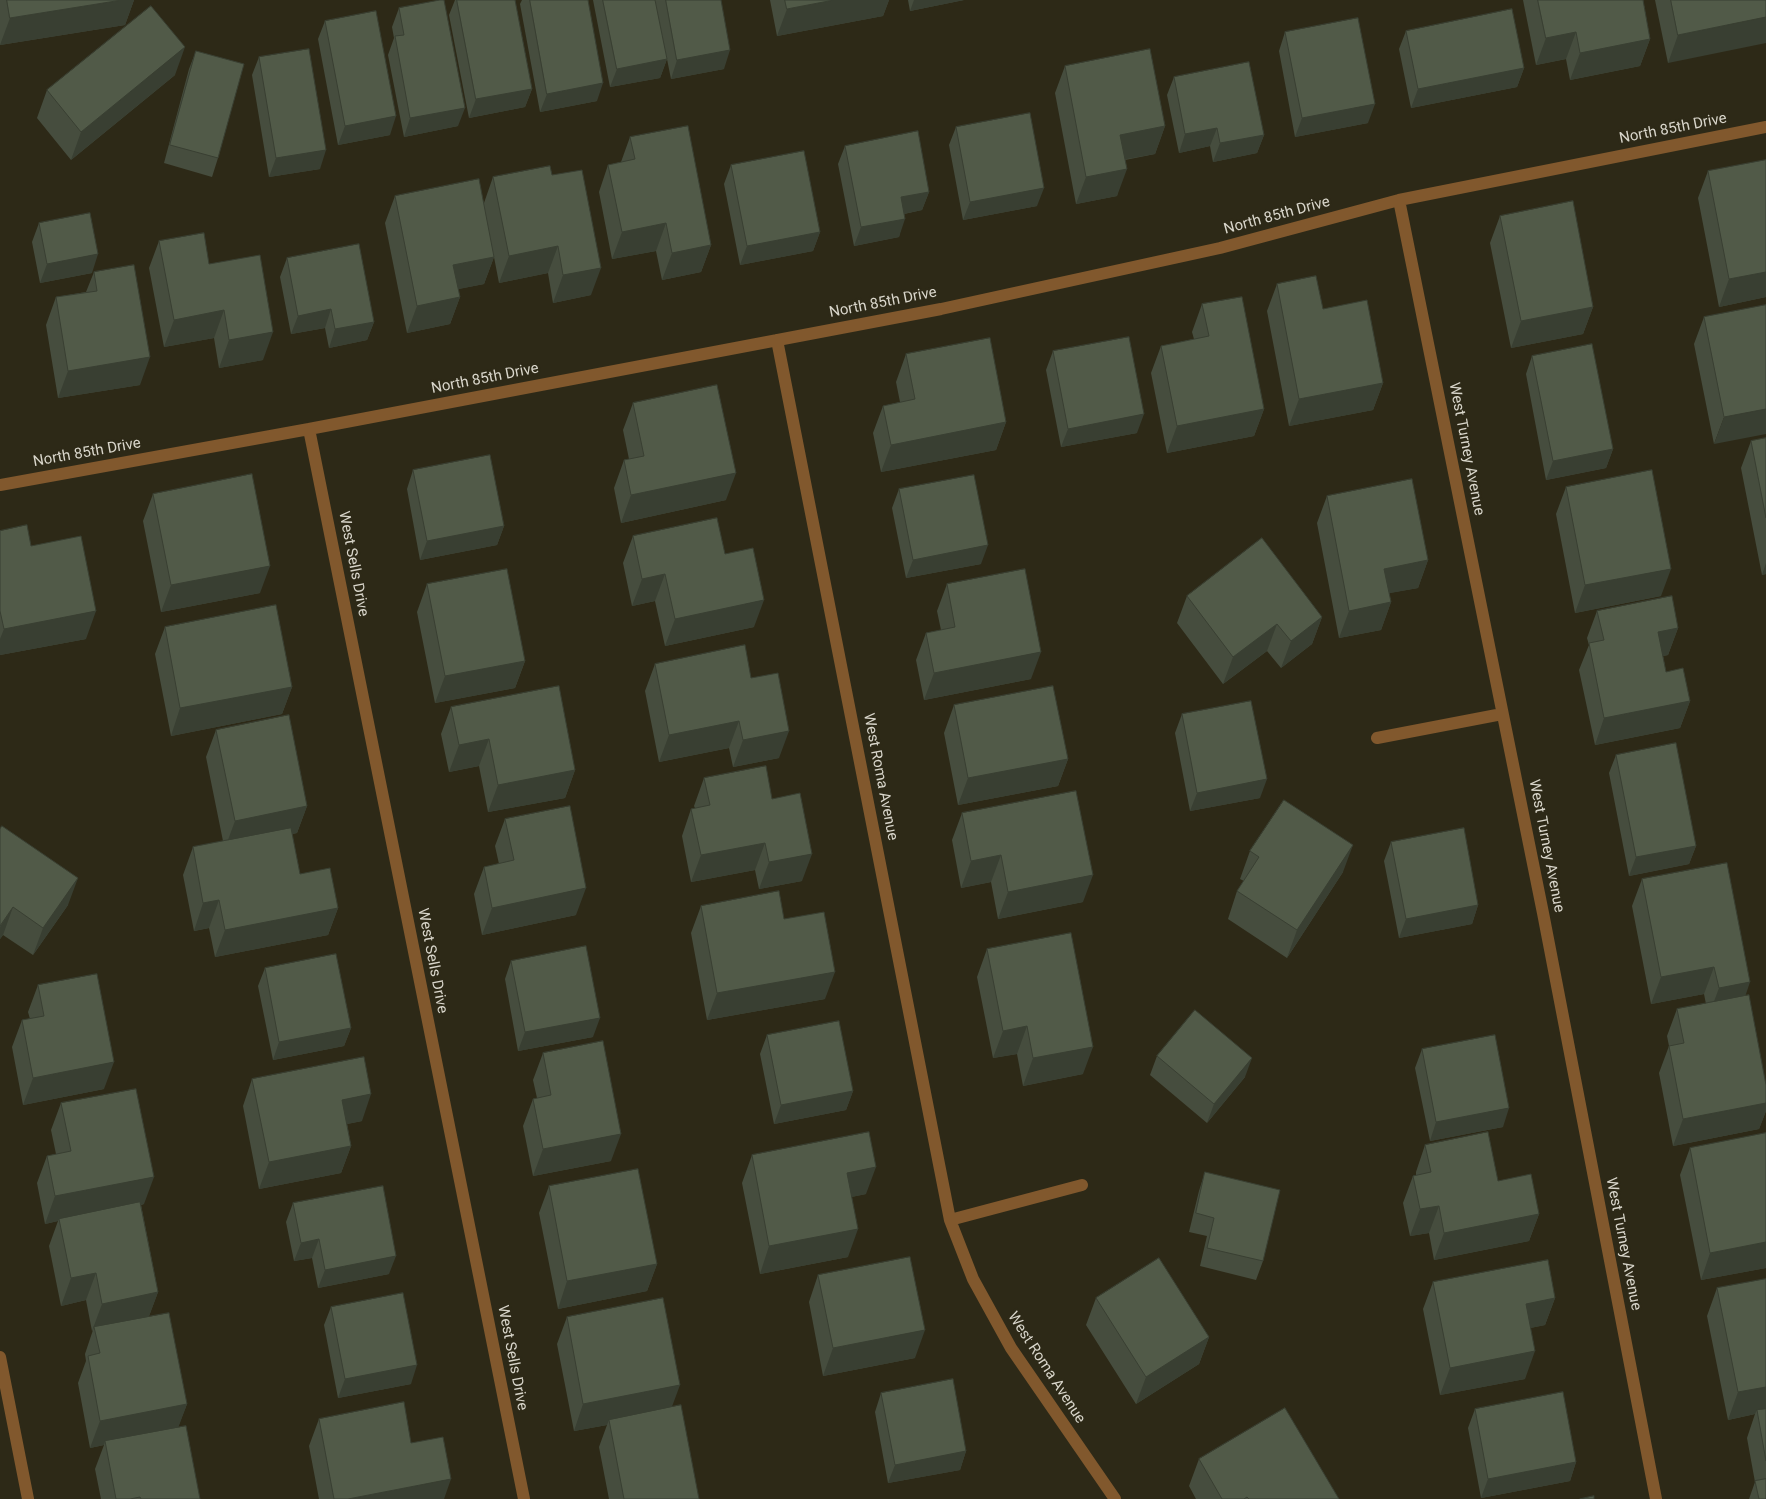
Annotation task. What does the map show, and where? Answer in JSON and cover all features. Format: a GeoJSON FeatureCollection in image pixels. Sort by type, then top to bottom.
{"type":"FeatureCollection","features":[{"type":"Feature","properties":{"kind":"street","name":"North 85th Drive"},"geometry":{"type":"LineString","coordinates":[[0,485],[309,429],[941,309],[1220,248],[1399,200],[1766,127]]}},
{"type":"Feature","properties":{"kind":"street","name":"West Turney Avenue"},"geometry":{"type":"LineString","coordinates":[[1399,200],[1543,913],[1656,1499]]}},
{"type":"Feature","properties":{"kind":"street","name":"West Roma Avenue"},"geometry":{"type":"LineString","coordinates":[[777,340],[950,1220],[973,1279],[1011,1348],[1115,1499]]}},
{"type":"Feature","properties":{"kind":"street","name":"West Sells Drive"},"geometry":{"type":"LineString","coordinates":[[309,429],[524,1499]]}},
{"type":"Feature","properties":{"kind":"street"},"geometry":{"type":"LineString","coordinates":[[1377,738],[1502,714]]}},
{"type":"Feature","properties":{"kind":"street"},"geometry":{"type":"LineString","coordinates":[[950,1220],[1082,1185]]}},
{"type":"Feature","properties":{"kind":"street"},"geometry":{"type":"LineString","coordinates":[[0,1357],[28,1499]]}},
{"type":"Feature","properties":{"kind":"building"},"geometry":{"type":"Polygon","coordinates":[[[7,0],[122,0],[10,18],[7,0]]]}},
{"type":"Feature","properties":{"kind":"building"},"geometry":{"type":"Polygon","coordinates":[[[444,0],[465,108],[410,118],[395,36],[404,35],[399,8],[444,0]]]}},
{"type":"Feature","properties":{"kind":"building"},"geometry":{"type":"Polygon","coordinates":[[[457,0],[515,0],[532,89],[476,99],[457,0]]]}},
{"type":"Feature","properties":{"kind":"building"},"geometry":{"type":"Polygon","coordinates":[[[530,0],[588,0],[603,83],[547,94],[530,0]]]}},
{"type":"Feature","properties":{"kind":"building"},"geometry":{"type":"Polygon","coordinates":[[[603,0],[655,0],[667,59],[617,69],[603,0]]]}},
{"type":"Feature","properties":{"kind":"building"},"geometry":{"type":"Polygon","coordinates":[[[666,0],[721,0],[730,50],[677,60],[666,0]]]}},
{"type":"Feature","properties":{"kind":"building"},"geometry":{"type":"Polygon","coordinates":[[[785,0],[834,0],[787,9],[785,0]]]}},
{"type":"Feature","properties":{"kind":"building"},"geometry":{"type":"Polygon","coordinates":[[[1538,0],[1643,0],[1650,39],[1580,53],[1576,32],[1546,38],[1538,0]]]}},
{"type":"Feature","properties":{"kind":"building"},"geometry":{"type":"Polygon","coordinates":[[[1671,0],[1766,0],[1766,17],[1678,35],[1671,0]]]}},
{"type":"Feature","properties":{"kind":"building"},"geometry":{"type":"Polygon","coordinates":[[[151,6],[185,47],[81,132],[47,90],[151,6]]]}},
{"type":"Feature","properties":{"kind":"building"},"geometry":{"type":"Polygon","coordinates":[[[1512,9],[1524,68],[1418,89],[1406,31],[1512,9]]]}},
{"type":"Feature","properties":{"kind":"building"},"geometry":{"type":"Polygon","coordinates":[[[376,11],[396,116],[345,126],[325,21],[376,11]]]}},
{"type":"Feature","properties":{"kind":"building"},"geometry":{"type":"Polygon","coordinates":[[[1358,18],[1375,104],[1302,118],[1285,32],[1358,18]]]}},
{"type":"Feature","properties":{"kind":"building"},"geometry":{"type":"Polygon","coordinates":[[[309,49],[326,150],[276,158],[259,57],[309,49]]]}},
{"type":"Feature","properties":{"kind":"building"},"geometry":{"type":"Polygon","coordinates":[[[1150,49],[1165,126],[1120,135],[1127,169],[1086,177],[1065,66],[1150,49]]]}},
{"type":"Feature","properties":{"kind":"building"},"geometry":{"type":"Polygon","coordinates":[[[196,51],[244,64],[218,158],[170,145],[196,51]]]}},
{"type":"Feature","properties":{"kind":"building"},"geometry":{"type":"Polygon","coordinates":[[[1249,62],[1264,135],[1220,143],[1217,128],[1185,134],[1174,77],[1249,62]]]}},
{"type":"Feature","properties":{"kind":"building"},"geometry":{"type":"Polygon","coordinates":[[[1030,113],[1044,188],[970,202],[956,127],[1030,113]]]}},
{"type":"Feature","properties":{"kind":"building"},"geometry":{"type":"Polygon","coordinates":[[[688,126],[711,245],[672,253],[666,223],[622,232],[608,165],[635,159],[630,137],[688,126]]]}},
{"type":"Feature","properties":{"kind":"building"},"geometry":{"type":"Polygon","coordinates":[[[918,131],[929,192],[901,197],[905,219],[861,227],[845,146],[918,131]]]}},
{"type":"Feature","properties":{"kind":"building"},"geometry":{"type":"Polygon","coordinates":[[[804,151],[820,232],[747,246],[731,165],[804,151]]]}},
{"type":"Feature","properties":{"kind":"building"},"geometry":{"type":"Polygon","coordinates":[[[1766,160],[1766,272],[1729,279],[1708,171],[1766,160]]]}},
{"type":"Feature","properties":{"kind":"building"},"geometry":{"type":"Polygon","coordinates":[[[550,166],[552,175],[582,170],[601,268],[563,275],[558,246],[509,256],[493,177],[550,166]]]}},
{"type":"Feature","properties":{"kind":"building"},"geometry":{"type":"Polygon","coordinates":[[[479,179],[494,257],[453,265],[460,297],[417,306],[395,196],[479,179]]]}},
{"type":"Feature","properties":{"kind":"building"},"geometry":{"type":"Polygon","coordinates":[[[1573,201],[1593,307],[1521,321],[1500,216],[1573,201]]]}},
{"type":"Feature","properties":{"kind":"building"},"geometry":{"type":"Polygon","coordinates":[[[90,213],[98,254],[47,264],[39,223],[90,213]]]}},
{"type":"Feature","properties":{"kind":"building"},"geometry":{"type":"Polygon","coordinates":[[[204,233],[209,264],[260,255],[273,332],[229,340],[224,310],[174,320],[159,241],[204,233]]]}},
{"type":"Feature","properties":{"kind":"building"},"geometry":{"type":"Polygon","coordinates":[[[359,244],[374,322],[335,329],[331,309],[298,316],[287,258],[359,244]]]}},
{"type":"Feature","properties":{"kind":"building"},"geometry":{"type":"Polygon","coordinates":[[[134,265],[150,357],[68,371],[56,297],[97,291],[94,272],[134,265]]]}},
{"type":"Feature","properties":{"kind":"building"},"geometry":{"type":"Polygon","coordinates":[[[1316,276],[1323,309],[1367,300],[1383,383],[1299,399],[1277,284],[1316,276]]]}},
{"type":"Feature","properties":{"kind":"building"},"geometry":{"type":"Polygon","coordinates":[[[1242,297],[1264,409],[1177,426],[1161,346],[1209,336],[1202,304],[1242,297]]]}},
{"type":"Feature","properties":{"kind":"building"},"geometry":{"type":"Polygon","coordinates":[[[1766,305],[1766,409],[1724,417],[1704,317],[1766,305]]]}},
{"type":"Feature","properties":{"kind":"building"},"geometry":{"type":"Polygon","coordinates":[[[1129,337],[1144,414],[1068,429],[1053,351],[1129,337]]]}},
{"type":"Feature","properties":{"kind":"building"},"geometry":{"type":"Polygon","coordinates":[[[990,338],[1006,422],[891,445],[883,406],[915,399],[906,354],[990,338]]]}},
{"type":"Feature","properties":{"kind":"building"},"geometry":{"type":"Polygon","coordinates":[[[1592,344],[1613,449],[1553,461],[1532,356],[1592,344]]]}},
{"type":"Feature","properties":{"kind":"building"},"geometry":{"type":"Polygon","coordinates":[[[717,385],[736,473],[631,495],[624,460],[644,456],[633,403],[717,385]]]}},
{"type":"Feature","properties":{"kind":"building"},"geometry":{"type":"Polygon","coordinates":[[[1766,438],[1766,518],[1751,441],[1766,438]]]}},
{"type":"Feature","properties":{"kind":"building"},"geometry":{"type":"Polygon","coordinates":[[[490,455],[504,526],[427,541],[413,470],[490,455]]]}},
{"type":"Feature","properties":{"kind":"building"},"geometry":{"type":"Polygon","coordinates":[[[1652,470],[1671,569],[1585,585],[1566,487],[1652,470]]]}},
{"type":"Feature","properties":{"kind":"building"},"geometry":{"type":"Polygon","coordinates":[[[252,474],[270,566],[171,585],[153,494],[252,474]]]}},
{"type":"Feature","properties":{"kind":"building"},"geometry":{"type":"Polygon","coordinates":[[[974,475],[988,545],[913,560],[899,489],[974,475]]]}},
{"type":"Feature","properties":{"kind":"building"},"geometry":{"type":"Polygon","coordinates":[[[1412,479],[1428,560],[1384,569],[1391,602],[1349,611],[1327,496],[1412,479]]]}},
{"type":"Feature","properties":{"kind":"building"},"geometry":{"type":"Polygon","coordinates":[[[717,518],[725,554],[753,548],[764,600],[675,619],[665,574],[642,579],[633,536],[717,518]]]}},
{"type":"Feature","properties":{"kind":"building"},"geometry":{"type":"Polygon","coordinates":[[[27,525],[31,546],[81,536],[96,611],[4,629],[0,611],[0,531],[27,525]]]}},
{"type":"Feature","properties":{"kind":"building"},"geometry":{"type":"Polygon","coordinates":[[[1262,538],[1322,617],[1291,641],[1277,624],[1233,657],[1187,596],[1262,538]]]}},
{"type":"Feature","properties":{"kind":"building"},"geometry":{"type":"Polygon","coordinates":[[[507,569],[525,661],[445,676],[427,584],[507,569]]]}},
{"type":"Feature","properties":{"kind":"building"},"geometry":{"type":"Polygon","coordinates":[[[1025,569],[1041,652],[934,673],[926,633],[955,627],[947,584],[1025,569]]]}},
{"type":"Feature","properties":{"kind":"building"},"geometry":{"type":"Polygon","coordinates":[[[1672,596],[1678,628],[1658,632],[1666,672],[1683,668],[1690,701],[1604,718],[1589,643],[1604,640],[1597,611],[1672,596]]]}},
{"type":"Feature","properties":{"kind":"building"},"geometry":{"type":"Polygon","coordinates":[[[276,605],[292,687],[180,708],[165,627],[276,605]]]}},
{"type":"Feature","properties":{"kind":"building"},"geometry":{"type":"Polygon","coordinates":[[[745,645],[751,678],[778,673],[789,731],[743,740],[739,721],[669,735],[655,664],[745,645]]]}},
{"type":"Feature","properties":{"kind":"building"},"geometry":{"type":"Polygon","coordinates":[[[559,686],[575,770],[498,785],[489,739],[459,745],[451,707],[559,686]]]}},
{"type":"Feature","properties":{"kind":"building"},"geometry":{"type":"Polygon","coordinates":[[[1053,686],[1068,759],[968,778],[954,705],[1053,686]]]}},
{"type":"Feature","properties":{"kind":"building"},"geometry":{"type":"Polygon","coordinates":[[[1251,701],[1267,779],[1197,793],[1182,714],[1251,701]]]}},
{"type":"Feature","properties":{"kind":"building"},"geometry":{"type":"Polygon","coordinates":[[[289,715],[307,806],[235,821],[216,730],[289,715]]]}},
{"type":"Feature","properties":{"kind":"building"},"geometry":{"type":"Polygon","coordinates":[[[1676,743],[1696,846],[1636,857],[1616,755],[1676,743]]]}},
{"type":"Feature","properties":{"kind":"building"},"geometry":{"type":"Polygon","coordinates":[[[766,766],[772,799],[800,793],[812,854],[769,862],[765,843],[701,855],[691,809],[710,805],[704,778],[766,766]]]}},
{"type":"Feature","properties":{"kind":"building"},"geometry":{"type":"Polygon","coordinates":[[[1076,791],[1093,875],[1008,892],[1001,855],[971,861],[962,813],[1076,791]]]}},
{"type":"Feature","properties":{"kind":"building"},"geometry":{"type":"Polygon","coordinates":[[[1284,800],[1353,845],[1297,930],[1237,891],[1259,857],[1250,851],[1284,800]]]}},
{"type":"Feature","properties":{"kind":"building"},"geometry":{"type":"Polygon","coordinates":[[[570,806],[586,888],[492,908],[484,867],[514,860],[505,819],[570,806]]]}},
{"type":"Feature","properties":{"kind":"building"},"geometry":{"type":"Polygon","coordinates":[[[2,826],[78,878],[43,928],[13,907],[0,926],[0,829],[2,826]]]}},
{"type":"Feature","properties":{"kind":"building"},"geometry":{"type":"Polygon","coordinates":[[[291,828],[300,874],[330,868],[338,908],[225,930],[219,900],[203,903],[193,847],[291,828]]]}},
{"type":"Feature","properties":{"kind":"building"},"geometry":{"type":"Polygon","coordinates":[[[1464,828],[1478,905],[1406,919],[1391,842],[1464,828]]]}},
{"type":"Feature","properties":{"kind":"building"},"geometry":{"type":"Polygon","coordinates":[[[1727,863],[1750,982],[1719,988],[1714,967],[1661,977],[1642,879],[1727,863]]]}},
{"type":"Feature","properties":{"kind":"building"},"geometry":{"type":"Polygon","coordinates":[[[779,891],[784,919],[824,912],[835,972],[717,993],[701,906],[779,891]]]}},
{"type":"Feature","properties":{"kind":"building"},"geometry":{"type":"Polygon","coordinates":[[[1071,933],[1093,1047],[1033,1058],[1027,1026],[1003,1031],[987,949],[1071,933]]]}},
{"type":"Feature","properties":{"kind":"building"},"geometry":{"type":"Polygon","coordinates":[[[586,946],[600,1018],[525,1032],[511,961],[586,946]]]}},
{"type":"Feature","properties":{"kind":"building"},"geometry":{"type":"Polygon","coordinates":[[[336,954],[351,1028],[279,1042],[265,968],[336,954]]]}},
{"type":"Feature","properties":{"kind":"building"},"geometry":{"type":"Polygon","coordinates":[[[97,974],[114,1062],[33,1078],[22,1020],[44,1016],[38,985],[97,974]]]}},
{"type":"Feature","properties":{"kind":"building"},"geometry":{"type":"Polygon","coordinates":[[[1749,995],[1766,1085],[1766,1103],[1683,1119],[1669,1046],[1684,1043],[1677,1009],[1749,995]]]}},
{"type":"Feature","properties":{"kind":"building"},"geometry":{"type":"Polygon","coordinates":[[[1195,1010],[1252,1058],[1214,1104],[1157,1056],[1195,1010]]]}},
{"type":"Feature","properties":{"kind":"building"},"geometry":{"type":"Polygon","coordinates":[[[839,1021],[853,1091],[781,1105],[767,1035],[839,1021]]]}},
{"type":"Feature","properties":{"kind":"building"},"geometry":{"type":"Polygon","coordinates":[[[1495,1035],[1509,1108],[1436,1122],[1422,1049],[1495,1035]]]}},
{"type":"Feature","properties":{"kind":"building"},"geometry":{"type":"Polygon","coordinates":[[[603,1041],[621,1134],[543,1149],[533,1099],[551,1095],[543,1053],[603,1041]]]}},
{"type":"Feature","properties":{"kind":"building"},"geometry":{"type":"Polygon","coordinates":[[[364,1057],[371,1094],[342,1100],[351,1146],[269,1162],[252,1079],[364,1057]]]}},
{"type":"Feature","properties":{"kind":"building"},"geometry":{"type":"Polygon","coordinates":[[[136,1089],[154,1177],[55,1196],[47,1156],[71,1151],[61,1103],[136,1089]]]}},
{"type":"Feature","properties":{"kind":"building"},"geometry":{"type":"Polygon","coordinates":[[[869,1132],[876,1167],[847,1173],[858,1229],[769,1246],[752,1155],[869,1132]]]}},
{"type":"Feature","properties":{"kind":"building"},"geometry":{"type":"Polygon","coordinates":[[[1488,1132],[1498,1181],[1531,1174],[1539,1214],[1444,1233],[1439,1206],[1420,1209],[1413,1176],[1431,1172],[1425,1145],[1488,1132]]]}},
{"type":"Feature","properties":{"kind":"building"},"geometry":{"type":"Polygon","coordinates":[[[1766,1133],[1766,1242],[1710,1253],[1690,1148],[1766,1133]]]}},
{"type":"Feature","properties":{"kind":"building"},"geometry":{"type":"Polygon","coordinates":[[[638,1169],[657,1264],[567,1281],[549,1186],[638,1169]]]}},
{"type":"Feature","properties":{"kind":"building"},"geometry":{"type":"Polygon","coordinates":[[[1205,1172],[1280,1190],[1263,1261],[1207,1248],[1214,1218],[1196,1213],[1205,1172]]]}},
{"type":"Feature","properties":{"kind":"building"},"geometry":{"type":"Polygon","coordinates":[[[383,1186],[396,1256],[325,1270],[319,1239],[301,1243],[293,1203],[383,1186]]]}},
{"type":"Feature","properties":{"kind":"building"},"geometry":{"type":"Polygon","coordinates":[[[140,1202],[158,1292],[102,1304],[96,1273],[71,1278],[59,1219],[140,1202]]]}},
{"type":"Feature","properties":{"kind":"building"},"geometry":{"type":"Polygon","coordinates":[[[910,1257],[925,1330],[833,1348],[818,1275],[910,1257]]]}},
{"type":"Feature","properties":{"kind":"building"},"geometry":{"type":"Polygon","coordinates":[[[1159,1258],[1209,1337],[1146,1377],[1096,1298],[1159,1258]]]}},
{"type":"Feature","properties":{"kind":"building"},"geometry":{"type":"Polygon","coordinates":[[[1548,1260],[1555,1298],[1526,1304],[1535,1351],[1450,1368],[1433,1282],[1548,1260]]]}},
{"type":"Feature","properties":{"kind":"building"},"geometry":{"type":"Polygon","coordinates":[[[1766,1279],[1766,1387],[1738,1392],[1717,1288],[1766,1279]]]}},
{"type":"Feature","properties":{"kind":"building"},"geometry":{"type":"Polygon","coordinates":[[[403,1293],[417,1365],[345,1379],[331,1307],[403,1293]]]}},
{"type":"Feature","properties":{"kind":"building"},"geometry":{"type":"Polygon","coordinates":[[[663,1298],[680,1385],[583,1404],[567,1317],[663,1298]]]}},
{"type":"Feature","properties":{"kind":"building"},"geometry":{"type":"Polygon","coordinates":[[[169,1313],[187,1404],[100,1421],[88,1356],[100,1353],[94,1327],[169,1313]]]}},
{"type":"Feature","properties":{"kind":"building"},"geometry":{"type":"Polygon","coordinates":[[[953,1379],[966,1451],[895,1465],[881,1393],[953,1379]]]}},
{"type":"Feature","properties":{"kind":"building"},"geometry":{"type":"Polygon","coordinates":[[[1563,1392],[1576,1462],[1488,1479],[1475,1409],[1563,1392]]]}},
{"type":"Feature","properties":{"kind":"building"},"geometry":{"type":"Polygon","coordinates":[[[404,1402],[411,1443],[443,1437],[451,1479],[348,1499],[334,1499],[319,1419],[404,1402]]]}},
{"type":"Feature","properties":{"kind":"building"},"geometry":{"type":"Polygon","coordinates":[[[681,1405],[699,1499],[624,1499],[609,1420],[681,1405]]]}},
{"type":"Feature","properties":{"kind":"building"},"geometry":{"type":"Polygon","coordinates":[[[1285,1408],[1339,1499],[1249,1499],[1247,1497],[1244,1499],[1222,1499],[1199,1459],[1285,1408]]]}},
{"type":"Feature","properties":{"kind":"building"},"geometry":{"type":"Polygon","coordinates":[[[1766,1409],[1766,1461],[1757,1410],[1766,1409]]]}},
{"type":"Feature","properties":{"kind":"building"},"geometry":{"type":"Polygon","coordinates":[[[186,1426],[200,1499],[141,1499],[140,1497],[116,1499],[105,1441],[186,1426]]]}},
{"type":"Feature","properties":{"kind":"building"},"geometry":{"type":"Polygon","coordinates":[[[1766,1479],[1766,1499],[1759,1499],[1755,1481],[1766,1479]]]}},
{"type":"Feature","properties":{"kind":"building"},"geometry":{"type":"Polygon","coordinates":[[[1594,1496],[1594,1499],[1580,1499],[1594,1496]]]}}]}
